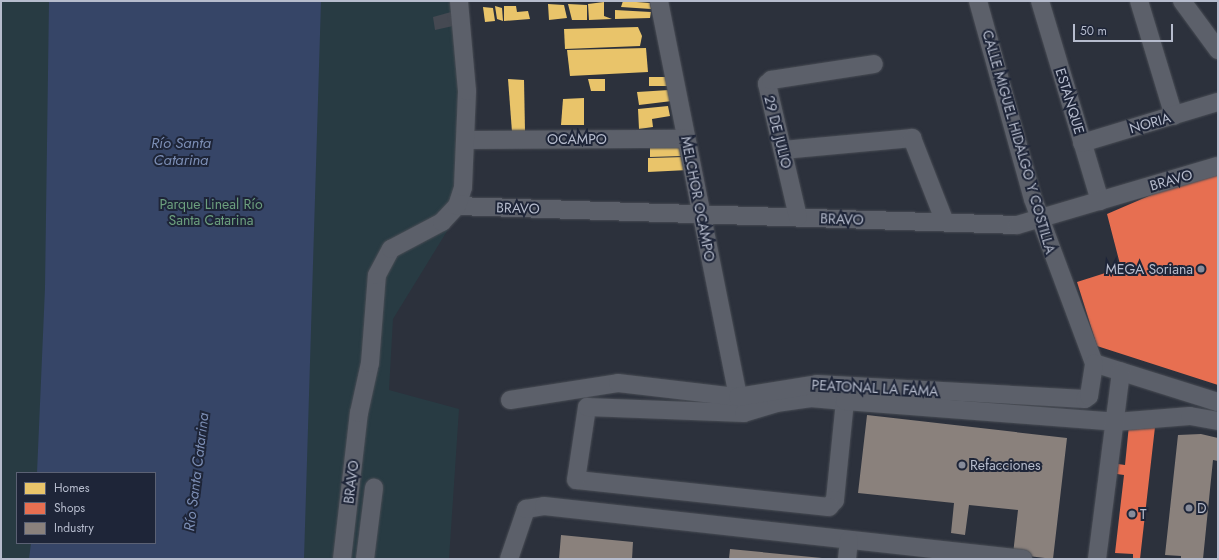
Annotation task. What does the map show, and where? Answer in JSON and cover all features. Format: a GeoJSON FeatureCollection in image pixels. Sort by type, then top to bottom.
{"type":"FeatureCollection","features":[{"type":"Feature","properties":{"kind":"street","name":"BRAVO"},"geometry":{"type":"LineString","coordinates":[[342,559],[359,414],[370,363],[376,275],[392,249],[442,222],[457,206],[466,170],[468,140],[459,1]]}},
{"type":"Feature","properties":{"kind":"street","name":"MELCHOR OCAMPO"},"geometry":{"type":"LineString","coordinates":[[659,1],[738,397]]}},
{"type":"Feature","properties":{"kind":"street","name":"CALLE MIGUEL HIDALGO Y COSTILLA"},"geometry":{"type":"LineString","coordinates":[[978,1],[1040,221],[1094,363]]}},
{"type":"Feature","properties":{"kind":"street","name":"ESTANQUE"},"geometry":{"type":"LineString","coordinates":[[1040,1],[1100,201]]}},
{"type":"Feature","properties":{"kind":"street"},"geometry":{"type":"LineString","coordinates":[[1139,1],[1174,116]]}},
{"type":"Feature","properties":{"kind":"street"},"geometry":{"type":"LineString","coordinates":[[1182,1],[1218,50]]}},
{"type":"Feature","properties":{"kind":"street","name":"29 DE JULIO"},"geometry":{"type":"LineString","coordinates":[[798,217],[768,82],[874,64]]}},
{"type":"Feature","properties":{"kind":"street","name":"NORIA"},"geometry":{"type":"LineString","coordinates":[[1082,143],[1218,102]]}},
{"type":"Feature","properties":{"kind":"street","name":"OCAMPO"},"geometry":{"type":"LineString","coordinates":[[468,140],[686,138]]}},
{"type":"Feature","properties":{"kind":"street"},"geometry":{"type":"LineString","coordinates":[[783,150],[912,138],[945,222]]}},
{"type":"Feature","properties":{"kind":"street","name":"BRAVO"},"geometry":{"type":"LineString","coordinates":[[457,206],[1017,225],[1040,221],[1100,201],[1218,166]]}},
{"type":"Feature","properties":{"kind":"street"},"geometry":{"type":"LineString","coordinates":[[1094,363],[1218,402]]}},
{"type":"Feature","properties":{"kind":"street","name":"PEATONAL LA FAMA"},"geometry":{"type":"LineString","coordinates":[[510,400],[616,384],[738,397],[817,384],[1085,398],[1089,396],[1094,363]]}},
{"type":"Feature","properties":{"kind":"street"},"geometry":{"type":"LineString","coordinates":[[1098,559],[1121,372]]}},
{"type":"Feature","properties":{"kind":"street"},"geometry":{"type":"LineString","coordinates":[[845,401],[832,506],[578,481],[584,410],[589,407],[744,412],[776,403],[810,398],[1115,422],[1190,416],[1218,421]]}},
{"type":"Feature","properties":{"kind":"street"},"geometry":{"type":"LineString","coordinates":[[365,559],[374,488]]}},
{"type":"Feature","properties":{"kind":"street"},"geometry":{"type":"LineString","coordinates":[[509,559],[520,517],[526,509],[534,506],[1024,559]]}},
{"type":"Feature","properties":{"kind":"street"},"geometry":{"type":"LineString","coordinates":[[847,559],[849,540]]}},
{"type":"Feature","properties":{"kind":"green space","name":"Río Santa Catarina"},"geometry":{"type":"Polygon","coordinates":[[[1,1],[452,1],[462,99],[460,210],[393,319],[389,390],[459,409],[449,559],[1,559],[1,1]]]}},
{"type":"Feature","properties":{"kind":"water","name":"Río Santa Catarina"},"geometry":{"type":"Polygon","coordinates":[[[49,1],[321,1],[304,559],[29,559],[31,544],[156,544],[156,472],[37,472],[45,288],[49,1]]]}},
{"type":"Feature","properties":{"kind":"building: Homes"},"geometry":{"type":"Polygon","coordinates":[[[623,1],[650,3],[651,9],[621,7],[623,1]]]}},
{"type":"Feature","properties":{"kind":"building: Homes"},"geometry":{"type":"Polygon","coordinates":[[[604,2],[604,16],[612,19],[589,20],[588,4],[604,2]]]}},
{"type":"Feature","properties":{"kind":"building: Homes"},"geometry":{"type":"Polygon","coordinates":[[[548,4],[564,5],[567,18],[549,20],[548,4]]]}},
{"type":"Feature","properties":{"kind":"building: Homes"},"geometry":{"type":"Polygon","coordinates":[[[568,4],[587,5],[587,20],[572,20],[568,4]]]}},
{"type":"Feature","properties":{"kind":"building: Homes"},"geometry":{"type":"Polygon","coordinates":[[[495,6],[502,8],[503,21],[497,19],[495,6]]]}},
{"type":"Feature","properties":{"kind":"building: Homes"},"geometry":{"type":"Polygon","coordinates":[[[504,6],[516,6],[517,12],[528,11],[530,19],[504,21],[504,6]]]}},
{"type":"Feature","properties":{"kind":"building: Homes"},"geometry":{"type":"Polygon","coordinates":[[[483,7],[493,8],[495,21],[485,22],[483,7]]]}},
{"type":"Feature","properties":{"kind":"building: Homes"},"geometry":{"type":"Polygon","coordinates":[[[615,10],[651,12],[650,18],[615,19],[615,10]]]}},
{"type":"Feature","properties":{"kind":"building: Homes"},"geometry":{"type":"Polygon","coordinates":[[[638,27],[642,36],[640,46],[565,49],[564,29],[638,27]]]}},
{"type":"Feature","properties":{"kind":"building: Homes"},"geometry":{"type":"Polygon","coordinates":[[[646,48],[648,72],[570,76],[567,50],[646,48]]]}},
{"type":"Feature","properties":{"kind":"building: Homes"},"geometry":{"type":"Polygon","coordinates":[[[649,77],[668,77],[668,86],[649,86],[649,77]]]}},
{"type":"Feature","properties":{"kind":"building: Homes"},"geometry":{"type":"Polygon","coordinates":[[[508,79],[524,80],[525,131],[512,132],[508,79]]]}},
{"type":"Feature","properties":{"kind":"building: Homes"},"geometry":{"type":"Polygon","coordinates":[[[588,79],[605,79],[605,91],[591,91],[588,79]]]}},
{"type":"Feature","properties":{"kind":"building: Homes"},"geometry":{"type":"Polygon","coordinates":[[[669,90],[672,101],[639,105],[637,92],[669,90]]]}},
{"type":"Feature","properties":{"kind":"building: Homes"},"geometry":{"type":"Polygon","coordinates":[[[584,98],[584,125],[561,125],[563,99],[584,98]]]}},
{"type":"Feature","properties":{"kind":"building: Homes"},"geometry":{"type":"Polygon","coordinates":[[[668,106],[670,116],[652,119],[653,127],[639,129],[638,109],[668,106]]]}},
{"type":"Feature","properties":{"kind":"building: Homes"},"geometry":{"type":"Polygon","coordinates":[[[681,141],[683,156],[650,157],[650,143],[681,141]]]}},
{"type":"Feature","properties":{"kind":"building: Homes"},"geometry":{"type":"Polygon","coordinates":[[[685,157],[688,170],[648,172],[648,158],[685,157]]]}},
{"type":"Feature","properties":{"kind":"building: Shops"},"geometry":{"type":"Polygon","coordinates":[[[1218,174],[1218,385],[1097,346],[1077,282],[1121,268],[1107,214],[1158,192],[1218,174]]]}},
{"type":"Feature","properties":{"kind":"building: Shops","name":"T"},"geometry":{"type":"Polygon","coordinates":[[[1129,425],[1155,427],[1140,559],[1133,559],[1133,554],[1115,553],[1124,475],[1117,474],[1118,464],[1125,465],[1129,425]]]}},
{"type":"Feature","properties":{"kind":"building: Industry","name":"Refacciones"},"geometry":{"type":"Polygon","coordinates":[[[867,415],[1067,438],[1053,559],[1013,554],[1018,510],[969,505],[965,535],[951,533],[954,503],[858,493],[867,415]]]}},
{"type":"Feature","properties":{"kind":"building: Industry","name":"D"},"geometry":{"type":"Polygon","coordinates":[[[1201,434],[1218,438],[1218,461],[1213,460],[1203,559],[1181,559],[1181,556],[1165,555],[1178,435],[1201,434]]]}},
{"type":"Feature","properties":{"kind":"building: Industry"},"geometry":{"type":"Polygon","coordinates":[[[561,535],[633,542],[632,559],[559,559],[561,535]]]}},
{"type":"Feature","properties":{"kind":"building: Industry"},"geometry":{"type":"Polygon","coordinates":[[[730,549],[822,558],[822,559],[729,559],[730,549]]]}},
{"type":"Feature","properties":{"kind":"building: Other"},"geometry":{"type":"Polygon","coordinates":[[[451,12],[453,26],[435,30],[433,17],[451,12]]]}},
{"type":"Feature","properties":{"kind":"place","name":"MEGA Soriana"},"geometry":{"type":"Point","coordinates":[1201,269]}},
{"type":"Feature","properties":{"kind":"place","name":"Refacciones"},"geometry":{"type":"Point","coordinates":[962,465]}},
{"type":"Feature","properties":{"kind":"place","name":"D"},"geometry":{"type":"Point","coordinates":[1189,508]}},
{"type":"Feature","properties":{"kind":"place","name":"T"},"geometry":{"type":"Point","coordinates":[1132,514]}},
{"type":"Feature","properties":{"kind":"park label","name":"Parque Lineal Río Santa Catarina"},"geometry":{"type":"Point","coordinates":[211,212]}}]}
